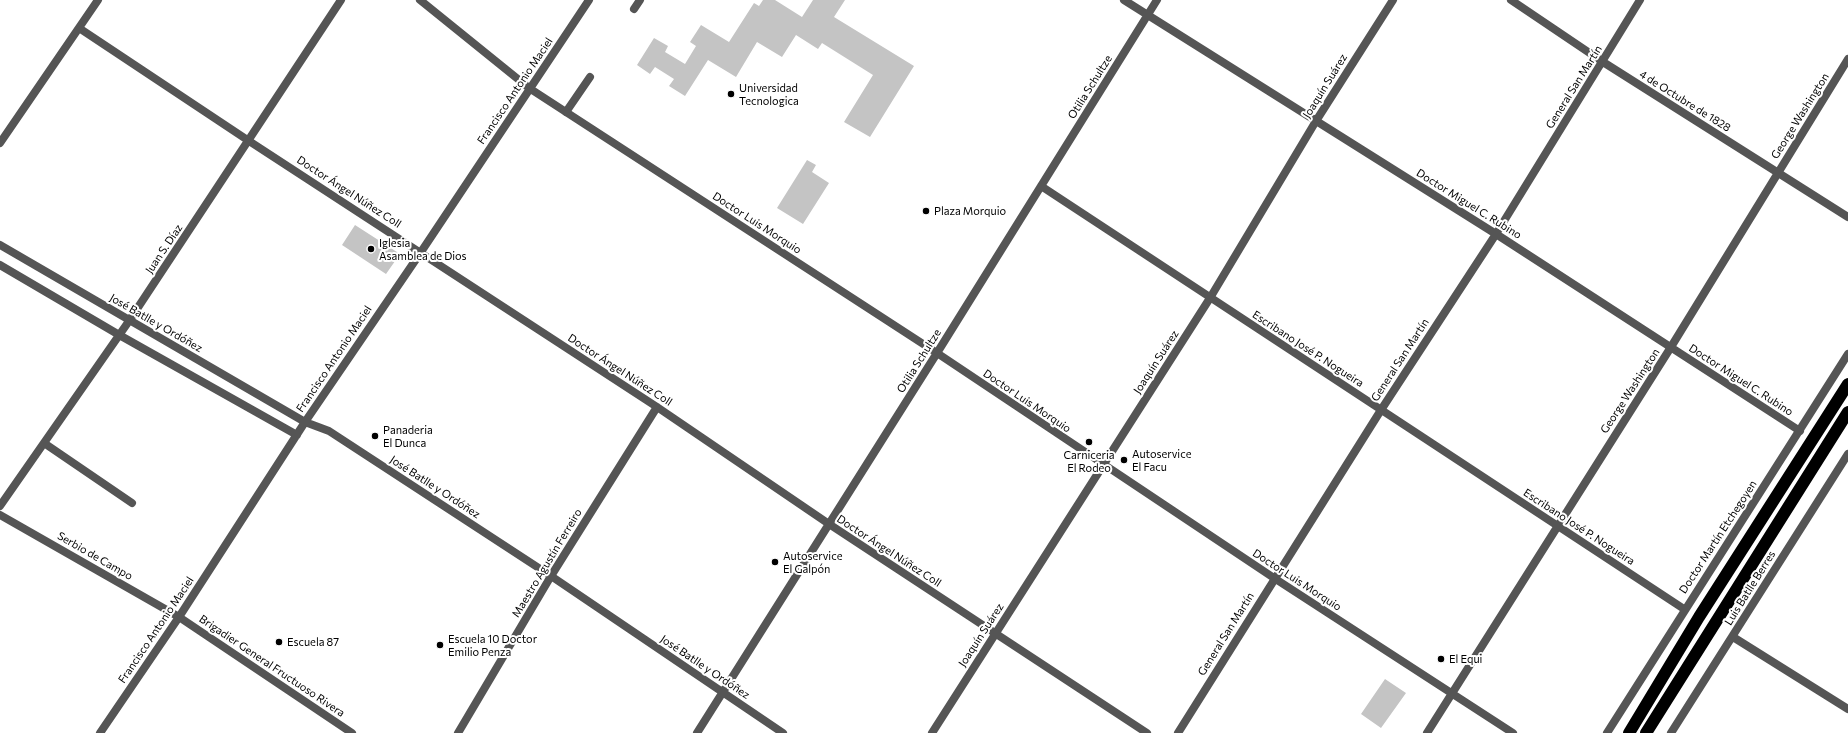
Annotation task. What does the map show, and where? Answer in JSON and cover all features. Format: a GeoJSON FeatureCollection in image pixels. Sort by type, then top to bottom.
{"type":"FeatureCollection","features":[{"type":"Feature","properties":{"kind":"highway"},"geometry":{"type":"LineString","coordinates":[[1629,733],[1699,617],[1848,384]]}},
{"type":"Feature","properties":{"kind":"highway"},"geometry":{"type":"LineString","coordinates":[[1646,733],[1848,412]]}},
{"type":"Feature","properties":{"kind":"street"},"geometry":{"type":"LineString","coordinates":[[0,143],[98,0]]}},
{"type":"Feature","properties":{"kind":"street","name":"Juan S. Díaz"},"geometry":{"type":"LineString","coordinates":[[0,506],[130,321],[341,0]]}},
{"type":"Feature","properties":{"kind":"street","name":"Doctor Luis Morquio"},"geometry":{"type":"LineString","coordinates":[[420,0],[529,88],[937,353],[1274,578],[1513,733]]}},
{"type":"Feature","properties":{"kind":"street","name":"Francisco Antonio Maciel"},"geometry":{"type":"LineString","coordinates":[[100,733],[179,617],[305,422],[421,252],[589,0]]}},
{"type":"Feature","properties":{"kind":"street"},"geometry":{"type":"LineString","coordinates":[[634,9],[640,0]]}},
{"type":"Feature","properties":{"kind":"street","name":"Doctor Miguel C. Rubino"},"geometry":{"type":"LineString","coordinates":[[1124,0],[1496,234],[1800,431]]}},
{"type":"Feature","properties":{"kind":"street","name":"Otilia Schultze"},"geometry":{"type":"LineString","coordinates":[[697,733],[722,691],[937,353],[1157,0]]}},
{"type":"Feature","properties":{"kind":"street","name":"Joaquín Suárez"},"geometry":{"type":"LineString","coordinates":[[932,733],[1210,298],[1316,121],[1393,0]]}},
{"type":"Feature","properties":{"kind":"street","name":"4 de Octubre de 1828"},"geometry":{"type":"LineString","coordinates":[[1512,0],[1603,62],[1848,217]]}},
{"type":"Feature","properties":{"kind":"street","name":"General San Martín"},"geometry":{"type":"LineString","coordinates":[[1178,733],[1381,410],[1496,234],[1640,0]]}},
{"type":"Feature","properties":{"kind":"street","name":"Doctor Ángel Núñez Coll"},"geometry":{"type":"LineString","coordinates":[[79,28],[249,141],[657,407],[829,524],[1147,733]]}},
{"type":"Feature","properties":{"kind":"street","name":"George Washington"},"geometry":{"type":"LineString","coordinates":[[1427,733],[1557,525],[1671,347],[1848,59]]}},
{"type":"Feature","properties":{"kind":"street"},"geometry":{"type":"LineString","coordinates":[[566,112],[590,77]]}},
{"type":"Feature","properties":{"kind":"street","name":"Escribano José P. Nogueira"},"geometry":{"type":"LineString","coordinates":[[1041,186],[1684,609]]}},
{"type":"Feature","properties":{"kind":"street","name":"José Batlle y Ordóñez"},"geometry":{"type":"LineString","coordinates":[[0,245],[305,422],[329,430],[551,576],[783,733]]}},
{"type":"Feature","properties":{"kind":"street"},"geometry":{"type":"LineString","coordinates":[[0,265],[121,336],[297,435]]}},
{"type":"Feature","properties":{"kind":"street","name":"Doctor Martín Etchegoyen"},"geometry":{"type":"LineString","coordinates":[[1607,733],[1684,609],[1800,431],[1848,354]]}},
{"type":"Feature","properties":{"kind":"street","name":"Maestro Agustín Ferreiro"},"geometry":{"type":"LineString","coordinates":[[458,733],[551,576],[657,407]]}},
{"type":"Feature","properties":{"kind":"street"},"geometry":{"type":"LineString","coordinates":[[44,443],[132,503]]}},
{"type":"Feature","properties":{"kind":"street","name":"Luis Batlle Berres"},"geometry":{"type":"LineString","coordinates":[[1671,733],[1846,464],[1848,454]]}},
{"type":"Feature","properties":{"kind":"street","name":"Serbio de Campo"},"geometry":{"type":"LineString","coordinates":[[0,515],[179,617]]}},
{"type":"Feature","properties":{"kind":"street","name":"Brigadier General Fructuoso Rivera"},"geometry":{"type":"LineString","coordinates":[[179,617],[352,733]]}},
{"type":"Feature","properties":{"kind":"street"},"geometry":{"type":"LineString","coordinates":[[1733,637],[1848,709]]}},
{"type":"Feature","properties":{"kind":"building"},"geometry":{"type":"Polygon","coordinates":[[[763,0],[775,0],[802,17],[813,0],[845,0],[834,17],[914,66],[870,137],[844,122],[873,75],[822,43],[818,49],[796,35],[782,57],[757,42],[736,77],[708,60],[685,96],[669,86],[674,79],[655,67],[650,74],[637,65],[654,38],[668,46],[665,52],[685,64],[696,46],[690,42],[701,25],[729,42],[754,3],[759,6],[763,0]]]}},
{"type":"Feature","properties":{"kind":"building"},"geometry":{"type":"Polygon","coordinates":[[[807,160],[816,165],[812,172],[829,183],[803,224],[777,208],[807,160]]]}},
{"type":"Feature","properties":{"kind":"building","name":"Iglesia Asamblea de Dios"},"geometry":{"type":"Polygon","coordinates":[[[355,225],[400,254],[386,274],[342,245],[355,225]]]}},
{"type":"Feature","properties":{"kind":"building"},"geometry":{"type":"Polygon","coordinates":[[[1385,679],[1406,693],[1381,728],[1361,714],[1385,679]]]}},
{"type":"Feature","properties":{"kind":"place","name":"Universidad Tecnologica"},"geometry":{"type":"Point","coordinates":[731,94]}},
{"type":"Feature","properties":{"kind":"place","name":"Plaza Morquio"},"geometry":{"type":"Point","coordinates":[926,211]}},
{"type":"Feature","properties":{"kind":"place","name":"Iglesia Asamblea de Dios"},"geometry":{"type":"Point","coordinates":[371,249]}},
{"type":"Feature","properties":{"kind":"place","name":"Panaderia El Dunca"},"geometry":{"type":"Point","coordinates":[375,436]}},
{"type":"Feature","properties":{"kind":"place","name":"Carniceria El Rodeo"},"geometry":{"type":"Point","coordinates":[1089,442]}},
{"type":"Feature","properties":{"kind":"place","name":"Autoservice El Facu"},"geometry":{"type":"Point","coordinates":[1124,460]}},
{"type":"Feature","properties":{"kind":"place","name":"Autoservice El Galpón"},"geometry":{"type":"Point","coordinates":[775,562]}},
{"type":"Feature","properties":{"kind":"place","name":"Escuela 87"},"geometry":{"type":"Point","coordinates":[279,642]}},
{"type":"Feature","properties":{"kind":"place","name":"Escuela 10 Doctor Emilio Penza"},"geometry":{"type":"Point","coordinates":[440,645]}},
{"type":"Feature","properties":{"kind":"place","name":"El Equi"},"geometry":{"type":"Point","coordinates":[1441,659]}}]}
